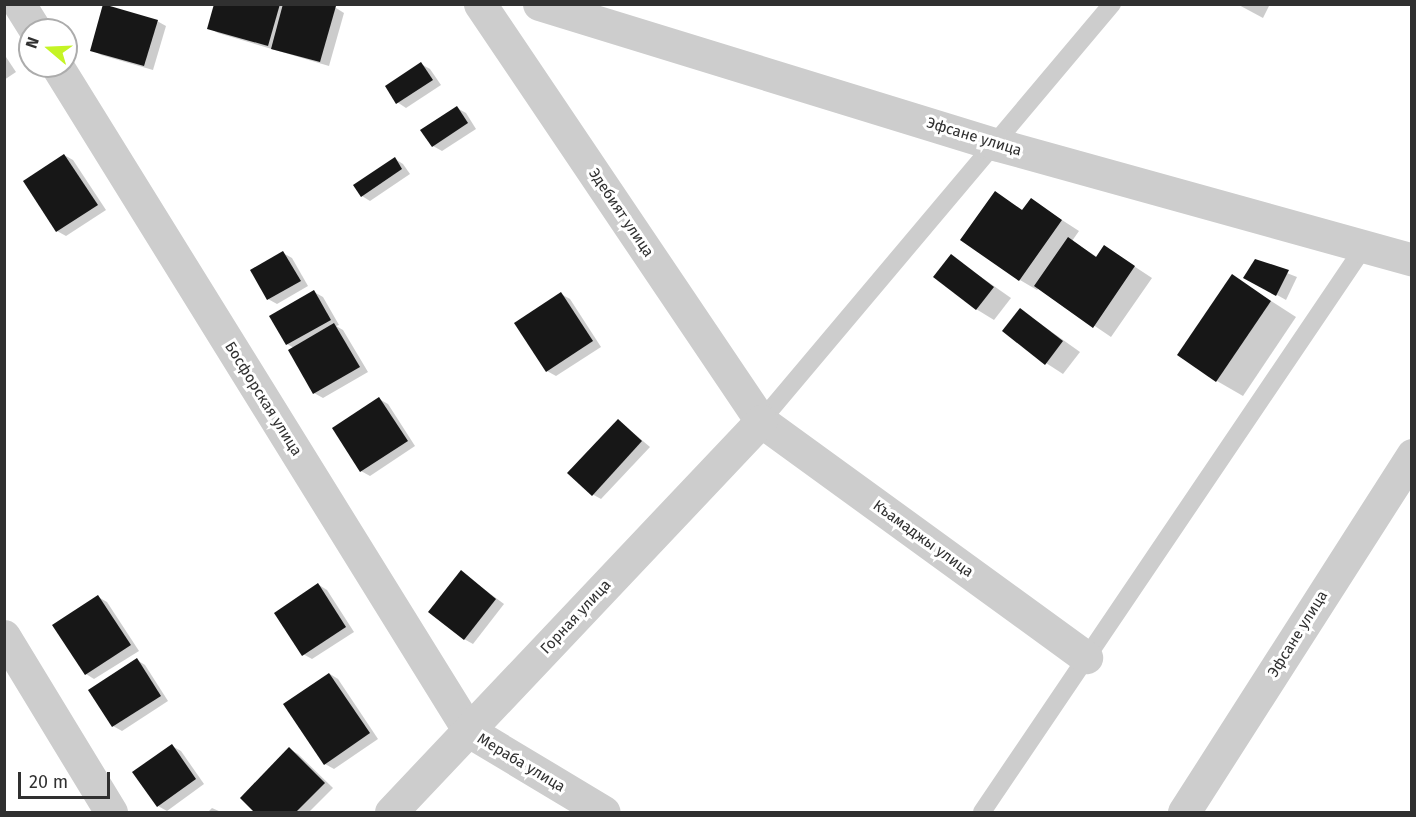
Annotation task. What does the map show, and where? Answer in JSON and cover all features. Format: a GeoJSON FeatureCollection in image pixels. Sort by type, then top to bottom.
{"type":"FeatureCollection","features":[{"type":"Feature","properties":{"kind":"street"},"geometry":{"type":"LineString","coordinates":[[20,4],[28,18]]}},
{"type":"Feature","properties":{"kind":"street","name":"Эдебият улица"},"geometry":{"type":"LineString","coordinates":[[480,4],[761,421]]}},
{"type":"Feature","properties":{"kind":"street","name":"Эфсане улица"},"geometry":{"type":"LineString","coordinates":[[539,4],[994,144],[1412,260]]}},
{"type":"Feature","properties":{"kind":"street","name":"Босфорская улица"},"geometry":{"type":"LineString","coordinates":[[64,78],[469,731]]}},
{"type":"Feature","properties":{"kind":"street","name":"Къамаджы улица"},"geometry":{"type":"LineString","coordinates":[[761,421],[1086,657]]}},
{"type":"Feature","properties":{"kind":"street","name":"Горная улица"},"geometry":{"type":"LineString","coordinates":[[391,813],[761,421]]}},
{"type":"Feature","properties":{"kind":"street","name":"Эфсане улица"},"geometry":{"type":"LineString","coordinates":[[1184,813],[1412,454]]}},
{"type":"Feature","properties":{"kind":"street"},"geometry":{"type":"LineString","coordinates":[[4,636],[111,813]]}},
{"type":"Feature","properties":{"kind":"street","name":"Мераба улица"},"geometry":{"type":"LineString","coordinates":[[469,731],[603,813]]}},
{"type":"Feature","properties":{"kind":"lane"},"geometry":{"type":"LineString","coordinates":[[761,421],[1112,4]]}},
{"type":"Feature","properties":{"kind":"lane"},"geometry":{"type":"LineString","coordinates":[[982,813],[1364,247]]}},
{"type":"Feature","properties":{"kind":"building"},"geometry":{"type":"Polygon","coordinates":[[[103,4],[158,20],[144,66],[90,51],[103,4]]]}},
{"type":"Feature","properties":{"kind":"building"},"geometry":{"type":"Polygon","coordinates":[[[214,4],[280,4],[268,46],[207,29],[214,4]]]}},
{"type":"Feature","properties":{"kind":"building"},"geometry":{"type":"Polygon","coordinates":[[[283,4],[336,6],[320,62],[271,49],[283,4]]]}},
{"type":"Feature","properties":{"kind":"building"},"geometry":{"type":"Polygon","coordinates":[[[421,62],[433,80],[396,104],[385,86],[421,62]]]}},
{"type":"Feature","properties":{"kind":"building"},"geometry":{"type":"Polygon","coordinates":[[[457,106],[468,123],[432,147],[420,130],[457,106]]]}},
{"type":"Feature","properties":{"kind":"building"},"geometry":{"type":"Polygon","coordinates":[[[64,154],[98,205],[56,232],[23,181],[64,154]]]}},
{"type":"Feature","properties":{"kind":"building"},"geometry":{"type":"Polygon","coordinates":[[[395,157],[402,169],[361,197],[353,185],[395,157]]]}},
{"type":"Feature","properties":{"kind":"building"},"geometry":{"type":"Polygon","coordinates":[[[995,191],[1022,210],[1031,198],[1062,220],[1019,281],[960,240],[995,191]]]}},
{"type":"Feature","properties":{"kind":"building"},"geometry":{"type":"Polygon","coordinates":[[[1068,237],[1096,257],[1104,245],[1135,266],[1093,328],[1034,286],[1068,237]]]}},
{"type":"Feature","properties":{"kind":"building"},"geometry":{"type":"Polygon","coordinates":[[[283,251],[301,281],[267,300],[250,270],[283,251]]]}},
{"type":"Feature","properties":{"kind":"building"},"geometry":{"type":"Polygon","coordinates":[[[951,254],[994,287],[976,310],[933,277],[951,254]]]}},
{"type":"Feature","properties":{"kind":"building"},"geometry":{"type":"Polygon","coordinates":[[[1255,259],[1289,270],[1276,296],[1243,278],[1255,259]]]}},
{"type":"Feature","properties":{"kind":"building"},"geometry":{"type":"Polygon","coordinates":[[[1232,274],[1271,301],[1216,382],[1177,355],[1232,274]]]}},
{"type":"Feature","properties":{"kind":"building"},"geometry":{"type":"Polygon","coordinates":[[[314,290],[331,320],[286,345],[269,316],[314,290]]]}},
{"type":"Feature","properties":{"kind":"building"},"geometry":{"type":"Polygon","coordinates":[[[561,292],[593,341],[546,372],[514,323],[561,292]]]}},
{"type":"Feature","properties":{"kind":"building"},"geometry":{"type":"Polygon","coordinates":[[[1020,308],[1063,341],[1045,365],[1002,331],[1020,308]]]}},
{"type":"Feature","properties":{"kind":"building"},"geometry":{"type":"Polygon","coordinates":[[[334,323],[360,367],[313,394],[288,350],[334,323]]]}},
{"type":"Feature","properties":{"kind":"building"},"geometry":{"type":"Polygon","coordinates":[[[379,397],[408,441],[360,472],[332,428],[379,397]]]}},
{"type":"Feature","properties":{"kind":"building"},"geometry":{"type":"Polygon","coordinates":[[[618,419],[642,441],[592,496],[567,473],[618,419]]]}},
{"type":"Feature","properties":{"kind":"building"},"geometry":{"type":"Polygon","coordinates":[[[461,570],[496,599],[464,640],[428,612],[461,570]]]}},
{"type":"Feature","properties":{"kind":"building"},"geometry":{"type":"Polygon","coordinates":[[[318,583],[346,627],[302,656],[274,613],[318,583]]]}},
{"type":"Feature","properties":{"kind":"building"},"geometry":{"type":"Polygon","coordinates":[[[98,595],[131,645],[85,675],[52,625],[98,595]]]}},
{"type":"Feature","properties":{"kind":"building"},"geometry":{"type":"Polygon","coordinates":[[[137,658],[161,696],[112,727],[88,690],[137,658]]]}},
{"type":"Feature","properties":{"kind":"building"},"geometry":{"type":"Polygon","coordinates":[[[329,673],[370,733],[324,765],[283,704],[329,673]]]}},
{"type":"Feature","properties":{"kind":"building"},"geometry":{"type":"Polygon","coordinates":[[[172,744],[196,779],[157,807],[132,772],[172,744]]]}},
{"type":"Feature","properties":{"kind":"building"},"geometry":{"type":"Polygon","coordinates":[[[289,747],[325,783],[296,812],[254,812],[240,798],[289,747]]]}}]}
